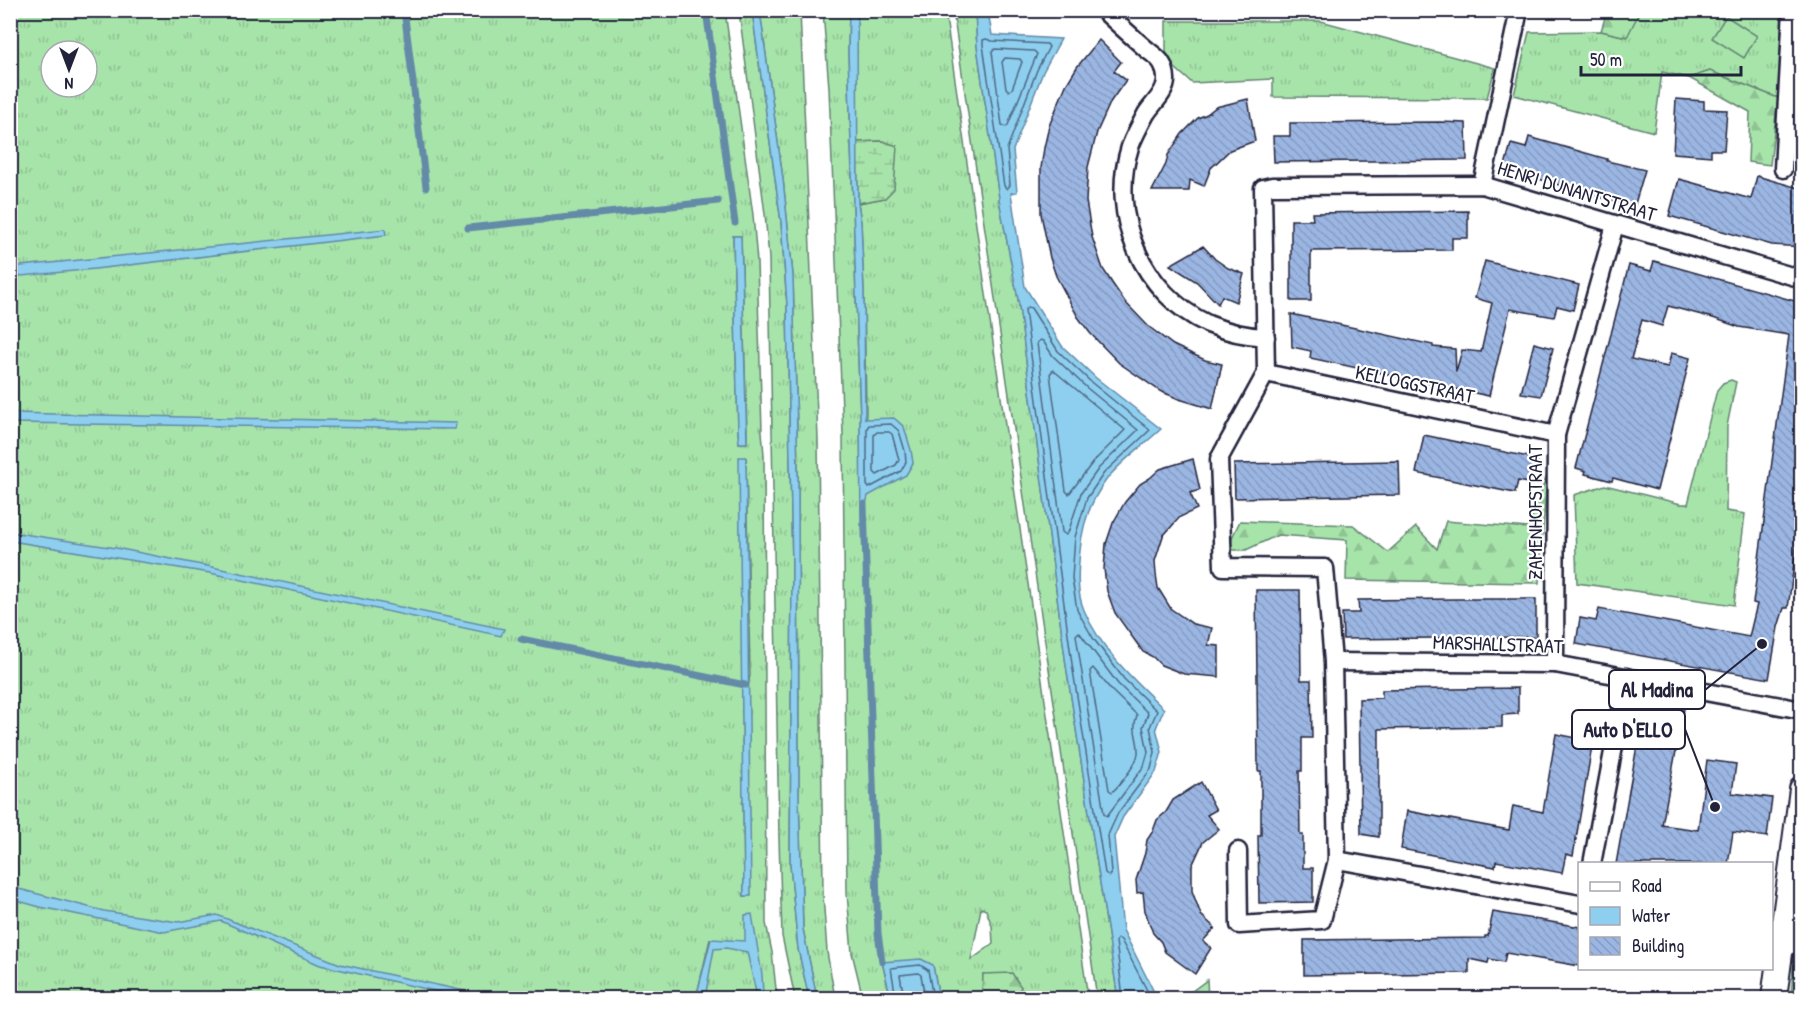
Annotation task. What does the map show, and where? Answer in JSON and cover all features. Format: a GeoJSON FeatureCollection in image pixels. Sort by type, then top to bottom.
{"type":"FeatureCollection","features":[{"type":"Feature","properties":{"kind":"street"},"geometry":{"type":"LineString","coordinates":[[1103,10],[1162,63],[1166,78],[1161,94],[1138,129],[1125,169],[1123,190],[1125,211],[1136,251],[1158,286],[1189,313],[1226,331],[1246,336],[1266,337],[1266,373],[1220,459],[1223,567],[1325,568],[1333,662],[1337,860],[1322,920],[1239,925],[1238,851]]}},
{"type":"Feature","properties":{"kind":"street"},"geometry":{"type":"LineString","coordinates":[[1482,185],[1519,10]]}},
{"type":"Feature","properties":{"kind":"street"},"geometry":{"type":"LineString","coordinates":[[1784,169],[1792,10]]}},
{"type":"Feature","properties":{"kind":"street","name":"HENRI DUNANTSTRAAT"},"geometry":{"type":"LineString","coordinates":[[1266,337],[1263,188],[1272,186],[1482,185],[1802,279]]}},
{"type":"Feature","properties":{"kind":"street","name":"ZAMENHOFSTRAAT"},"geometry":{"type":"LineString","coordinates":[[1555,664],[1556,435],[1615,225]]}},
{"type":"Feature","properties":{"kind":"street","name":"KELLOGGSTRAAT"},"geometry":{"type":"LineString","coordinates":[[1266,373],[1556,435]]}},
{"type":"Feature","properties":{"kind":"street","name":"MARSHALLSTRAAT"},"geometry":{"type":"LineString","coordinates":[[1333,662],[1555,664],[1802,710]]}},
{"type":"Feature","properties":{"kind":"street"},"geometry":{"type":"LineString","coordinates":[[1592,862],[1627,677]]}},
{"type":"Feature","properties":{"kind":"street"},"geometry":{"type":"LineString","coordinates":[[1770,998],[1792,945],[1802,789]]}},
{"type":"Feature","properties":{"kind":"street"},"geometry":{"type":"LineString","coordinates":[[1337,860],[1578,904]]}},
{"type":"Feature","properties":{"kind":"green space"},"geometry":{"type":"Polygon","coordinates":[[[10,11],[725,11],[753,215],[757,262],[764,455],[766,923],[778,998],[701,998],[710,939],[696,998],[11,998],[10,534],[17,533],[10,532],[10,11]],[[733,236],[738,431],[739,443],[747,443],[741,236],[733,236]],[[746,457],[742,685],[744,896],[750,896],[748,687],[750,675],[746,457]]]}},
{"type":"Feature","properties":{"kind":"green space"},"geometry":{"type":"Polygon","coordinates":[[[739,11],[752,11],[781,222],[787,305],[792,567],[790,864],[798,949],[809,998],[795,998],[782,936],[769,258],[739,11]]]}},
{"type":"Feature","properties":{"kind":"green space"},"geometry":{"type":"Polygon","coordinates":[[[760,11],[800,11],[818,439],[823,895],[827,952],[835,998],[817,998],[803,929],[799,798],[798,471],[793,275],[783,179],[760,11]]]}},
{"type":"Feature","properties":{"kind":"green space"},"geometry":{"type":"Polygon","coordinates":[[[823,11],[849,11],[848,51],[862,523],[866,410],[864,291],[858,203],[885,198],[883,141],[857,142],[857,11],[945,11],[1088,998],[1016,998],[1021,987],[983,974],[982,998],[939,998],[933,966],[882,962],[891,998],[863,998],[852,953],[847,893],[843,434],[829,88],[823,11]],[[981,908],[971,960],[993,944],[992,926],[986,910],[981,908]]]}},
{"type":"Feature","properties":{"kind":"green space"},"geometry":{"type":"Polygon","coordinates":[[[953,11],[975,11],[977,46],[1000,205],[1018,299],[1066,665],[1118,998],[1097,998],[953,11]]]}},
{"type":"Feature","properties":{"kind":"green space"},"geometry":{"type":"Polygon","coordinates":[[[1607,11],[1640,11],[1627,37],[1601,31],[1607,11]]]}},
{"type":"Feature","properties":{"kind":"green space"},"geometry":{"type":"Polygon","coordinates":[[[1640,11],[1782,11],[1778,98],[1710,71],[1689,78],[1662,72],[1654,132],[1514,95],[1529,32],[1601,31],[1626,37],[1640,11]]]}},
{"type":"Feature","properties":{"kind":"green space"},"geometry":{"type":"Polygon","coordinates":[[[1726,16],[1757,36],[1744,58],[1712,38],[1726,16]]]}},
{"type":"Feature","properties":{"kind":"green space"},"geometry":{"type":"Polygon","coordinates":[[[1166,21],[1321,21],[1495,68],[1487,98],[1273,97],[1273,79],[1192,83],[1166,60],[1166,21]]]}},
{"type":"Feature","properties":{"kind":"green space"},"geometry":{"type":"Polygon","coordinates":[[[1710,71],[1778,98],[1770,165],[1748,162],[1750,112],[1689,78],[1710,71]]]}},
{"type":"Feature","properties":{"kind":"green space"},"geometry":{"type":"Polygon","coordinates":[[[883,141],[897,146],[894,189],[885,198],[858,203],[857,142],[883,141]]]}},
{"type":"Feature","properties":{"kind":"green space"},"geometry":{"type":"Polygon","coordinates":[[[1731,380],[1736,382],[1727,426],[1726,511],[1745,514],[1734,605],[1577,583],[1574,495],[1605,485],[1688,504],[1717,390],[1723,383],[1731,380]]]}},
{"type":"Feature","properties":{"kind":"green space"},"geometry":{"type":"Polygon","coordinates":[[[1547,475],[1539,583],[1346,580],[1347,540],[1278,535],[1246,550],[1226,550],[1240,521],[1353,525],[1388,552],[1416,527],[1437,549],[1446,521],[1528,528],[1547,475]]]}},
{"type":"Feature","properties":{"kind":"green space"},"geometry":{"type":"Polygon","coordinates":[[[1794,956],[1801,956],[1801,998],[1791,998],[1794,956]]]}},
{"type":"Feature","properties":{"kind":"green space"},"geometry":{"type":"Polygon","coordinates":[[[1012,973],[1021,987],[1016,998],[982,998],[983,974],[1012,973]]]}},
{"type":"Feature","properties":{"kind":"green space"},"geometry":{"type":"Polygon","coordinates":[[[1207,980],[1208,998],[1182,998],[1184,997],[1207,980]]]}},
{"type":"Feature","properties":{"kind":"water"},"geometry":{"type":"Polygon","coordinates":[[[752,11],[760,11],[783,179],[793,275],[798,471],[799,798],[803,929],[817,998],[809,998],[798,949],[790,864],[792,567],[787,305],[781,222],[752,11]]]}},
{"type":"Feature","properties":{"kind":"water"},"geometry":{"type":"Polygon","coordinates":[[[849,11],[857,11],[858,203],[864,291],[865,419],[894,418],[904,427],[913,463],[906,475],[868,496],[861,526],[860,418],[848,51],[849,11]]]}},
{"type":"Feature","properties":{"kind":"water"},"geometry":{"type":"Polygon","coordinates":[[[975,11],[988,11],[992,35],[1061,39],[1043,72],[1013,150],[1017,192],[1011,193],[1025,287],[1062,346],[1096,378],[1161,429],[1119,466],[1096,495],[1083,532],[1078,573],[1081,603],[1099,638],[1119,664],[1164,709],[1156,728],[1162,752],[1156,772],[1123,817],[1114,837],[1123,930],[1157,998],[1118,998],[1066,665],[1018,299],[1000,205],[977,46],[975,11]]]}},
{"type":"Feature","properties":{"kind":"water"},"geometry":{"type":"Polygon","coordinates":[[[385,229],[386,235],[11,277],[11,267],[385,229]]]}},
{"type":"Feature","properties":{"kind":"water"},"geometry":{"type":"Polygon","coordinates":[[[733,236],[741,236],[747,443],[739,443],[738,431],[733,236]]]}},
{"type":"Feature","properties":{"kind":"water"},"geometry":{"type":"Polygon","coordinates":[[[11,413],[456,423],[455,429],[11,423],[11,413]]]}},
{"type":"Feature","properties":{"kind":"water"},"geometry":{"type":"Polygon","coordinates":[[[739,457],[746,457],[751,896],[744,896],[739,457]]]}},
{"type":"Feature","properties":{"kind":"water"},"geometry":{"type":"Polygon","coordinates":[[[10,532],[116,548],[504,629],[501,636],[210,573],[11,541],[10,532]]]}},
{"type":"Feature","properties":{"kind":"water"},"geometry":{"type":"Polygon","coordinates":[[[11,887],[104,911],[178,922],[217,915],[340,964],[497,998],[466,998],[320,965],[221,921],[164,932],[11,899],[11,887]]]}},
{"type":"Feature","properties":{"kind":"water"},"geometry":{"type":"Polygon","coordinates":[[[752,914],[763,995],[757,997],[747,952],[726,948],[714,949],[705,998],[696,998],[711,939],[745,941],[745,915],[752,914]]]}},
{"type":"Feature","properties":{"kind":"water"},"geometry":{"type":"Polygon","coordinates":[[[921,959],[933,965],[939,998],[891,998],[882,962],[921,959]]]}},
{"type":"Feature","properties":{"kind":"building"},"geometry":{"type":"Polygon","coordinates":[[[1099,40],[1121,62],[1114,71],[1126,80],[1111,101],[1097,132],[1088,167],[1086,201],[1092,237],[1103,269],[1125,302],[1148,326],[1173,345],[1205,360],[1222,364],[1212,409],[1160,391],[1119,363],[1078,317],[1056,276],[1050,258],[1041,214],[1041,168],[1044,148],[1049,126],[1066,85],[1099,40]]]}},
{"type":"Feature","properties":{"kind":"building"},"geometry":{"type":"Polygon","coordinates":[[[1248,99],[1255,141],[1230,150],[1211,168],[1204,186],[1190,180],[1189,191],[1152,191],[1166,164],[1168,155],[1182,134],[1198,118],[1216,107],[1248,99]]]}},
{"type":"Feature","properties":{"kind":"building"},"geometry":{"type":"Polygon","coordinates":[[[1676,99],[1704,101],[1704,109],[1727,110],[1724,150],[1711,150],[1711,156],[1673,153],[1676,99]]]}},
{"type":"Feature","properties":{"kind":"building"},"geometry":{"type":"Polygon","coordinates":[[[1290,123],[1466,123],[1467,160],[1274,162],[1273,136],[1290,136],[1290,123]]]}},
{"type":"Feature","properties":{"kind":"building"},"geometry":{"type":"Polygon","coordinates":[[[1529,137],[1645,170],[1634,207],[1504,169],[1511,144],[1526,148],[1529,137]]]}},
{"type":"Feature","properties":{"kind":"building"},"geometry":{"type":"Polygon","coordinates":[[[1757,176],[1802,189],[1802,247],[1772,245],[1669,216],[1679,179],[1751,199],[1757,176]]]}},
{"type":"Feature","properties":{"kind":"building"},"geometry":{"type":"Polygon","coordinates":[[[1468,211],[1468,238],[1452,238],[1452,250],[1311,251],[1311,301],[1291,301],[1291,220],[1313,220],[1312,213],[1468,211]]]}},
{"type":"Feature","properties":{"kind":"building"},"geometry":{"type":"Polygon","coordinates":[[[1203,246],[1215,259],[1228,268],[1244,274],[1236,302],[1222,296],[1218,304],[1197,282],[1170,265],[1203,246]]]}},
{"type":"Feature","properties":{"kind":"building"},"geometry":{"type":"Polygon","coordinates":[[[1485,261],[1579,285],[1573,310],[1557,306],[1554,317],[1510,309],[1489,396],[1310,358],[1311,351],[1292,347],[1291,314],[1433,345],[1433,347],[1455,349],[1456,372],[1462,350],[1481,352],[1492,303],[1475,298],[1485,261]]]}},
{"type":"Feature","properties":{"kind":"building"},"geometry":{"type":"Polygon","coordinates":[[[1654,261],[1802,303],[1802,506],[1788,608],[1784,608],[1778,627],[1769,679],[1576,644],[1580,618],[1596,621],[1599,609],[1749,637],[1757,604],[1753,603],[1789,335],[1739,327],[1668,306],[1662,326],[1642,320],[1631,359],[1668,367],[1671,353],[1690,358],[1657,490],[1613,478],[1612,481],[1585,474],[1586,471],[1576,468],[1629,265],[1651,271],[1654,261]]]}},
{"type":"Feature","properties":{"kind":"building"},"geometry":{"type":"Polygon","coordinates":[[[1534,343],[1553,348],[1541,396],[1521,393],[1534,343]]]}},
{"type":"Feature","properties":{"kind":"building"},"geometry":{"type":"Polygon","coordinates":[[[1424,435],[1538,459],[1533,484],[1518,481],[1515,493],[1416,473],[1424,435]]]}},
{"type":"Feature","properties":{"kind":"building"},"geometry":{"type":"Polygon","coordinates":[[[1193,459],[1200,490],[1190,493],[1197,509],[1180,517],[1163,536],[1155,561],[1156,574],[1158,588],[1171,609],[1193,624],[1212,628],[1208,645],[1219,646],[1219,677],[1184,674],[1161,665],[1153,657],[1143,652],[1115,613],[1107,591],[1104,569],[1106,544],[1113,523],[1125,502],[1140,484],[1160,469],[1193,459]]]}},
{"type":"Feature","properties":{"kind":"building"},"geometry":{"type":"Polygon","coordinates":[[[1399,461],[1400,495],[1235,498],[1234,464],[1399,461]]]}},
{"type":"Feature","properties":{"kind":"building"},"geometry":{"type":"Polygon","coordinates":[[[1256,590],[1300,590],[1301,680],[1311,680],[1312,738],[1302,738],[1302,771],[1299,771],[1300,835],[1303,835],[1303,868],[1313,868],[1313,902],[1259,903],[1258,835],[1261,835],[1261,771],[1258,771],[1256,590]]]}},
{"type":"Feature","properties":{"kind":"building"},"geometry":{"type":"Polygon","coordinates":[[[1536,599],[1536,637],[1343,639],[1342,613],[1359,613],[1358,600],[1536,599]]]}},
{"type":"Feature","properties":{"kind":"building"},"geometry":{"type":"Polygon","coordinates":[[[1518,688],[1518,714],[1502,715],[1502,727],[1379,729],[1379,837],[1361,834],[1359,699],[1382,698],[1382,690],[1518,688]]]}},
{"type":"Feature","properties":{"kind":"building"},"geometry":{"type":"Polygon","coordinates":[[[1645,701],[1684,709],[1662,825],[1698,830],[1707,760],[1736,764],[1732,793],[1772,798],[1767,837],[1733,832],[1728,862],[1616,862],[1645,701]]]}},
{"type":"Feature","properties":{"kind":"building"},"geometry":{"type":"Polygon","coordinates":[[[1556,734],[1593,741],[1573,856],[1566,854],[1562,873],[1496,861],[1495,867],[1401,849],[1407,811],[1509,830],[1513,806],[1543,812],[1556,734]]]}},
{"type":"Feature","properties":{"kind":"building"},"geometry":{"type":"Polygon","coordinates":[[[1201,782],[1216,810],[1207,815],[1219,829],[1203,842],[1192,866],[1192,891],[1201,915],[1215,928],[1203,941],[1211,948],[1195,974],[1165,952],[1161,942],[1153,933],[1145,911],[1143,892],[1137,893],[1136,880],[1147,840],[1157,820],[1166,812],[1173,800],[1201,782]]]}},
{"type":"Feature","properties":{"kind":"building"},"geometry":{"type":"Polygon","coordinates":[[[1493,912],[1578,927],[1578,966],[1506,953],[1504,962],[1489,959],[1488,963],[1469,959],[1469,973],[1304,975],[1304,940],[1485,938],[1488,936],[1493,912]]]}},
{"type":"Feature","properties":{"kind":"waterway"},"geometry":{"type":"LineString","coordinates":[[404,10],[426,187]]}},
{"type":"Feature","properties":{"kind":"waterway"},"geometry":{"type":"LineString","coordinates":[[706,10],[735,223]]}},
{"type":"Feature","properties":{"kind":"waterway"},"geometry":{"type":"LineString","coordinates":[[468,228],[718,201]]}},
{"type":"Feature","properties":{"kind":"waterway"},"geometry":{"type":"LineString","coordinates":[[864,504],[878,933],[882,962]]}},
{"type":"Feature","properties":{"kind":"waterway"},"geometry":{"type":"LineString","coordinates":[[521,639],[745,685]]}},
{"type":"Feature","properties":{"kind":"place","name":"Al Madina"},"geometry":{"type":"Point","coordinates":[1762,644]}},
{"type":"Feature","properties":{"kind":"place","name":"Auto D'ELLO"},"geometry":{"type":"Point","coordinates":[1715,807]}}]}
